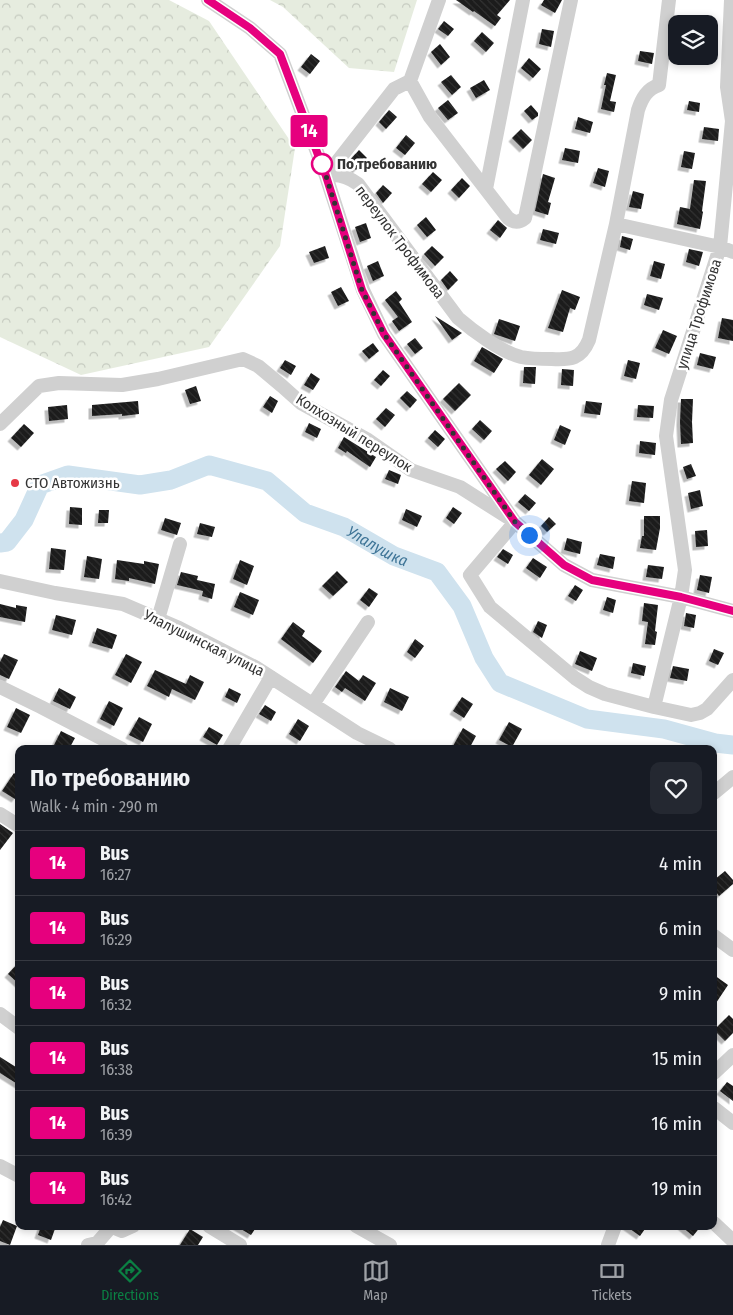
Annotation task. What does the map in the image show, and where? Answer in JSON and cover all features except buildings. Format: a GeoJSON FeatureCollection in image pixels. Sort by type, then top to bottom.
{"type":"FeatureCollection","features":[{"type":"Feature","properties":{"kind":"street"},"geometry":{"type":"LineString","coordinates":[[208,0],[250,28],[280,54],[326,176],[362,290],[384,334],[515,522],[564,565],[592,580],[681,597],[733,611]]}},
{"type":"Feature","properties":{"kind":"street"},"geometry":{"type":"LineString","coordinates":[[326,176],[394,89],[410,81],[439,0]]}},
{"type":"Feature","properties":{"kind":"street"},"geometry":{"type":"LineString","coordinates":[[486,189],[523,0]]}},
{"type":"Feature","properties":{"kind":"street"},"geometry":{"type":"LineString","coordinates":[[410,81],[430,117],[486,189],[512,221],[522,221],[525,218],[571,0]]}},
{"type":"Feature","properties":{"kind":"street","name":"переулок Трофимова"},"geometry":{"type":"LineString","coordinates":[[326,176],[334,174],[342,176],[358,184],[458,318],[465,324],[501,348],[519,357],[564,360],[573,358],[585,349],[589,340],[616,224],[638,110],[644,97],[653,87],[659,85],[669,0]]}},
{"type":"Feature","properties":{"kind":"street","name":"улица Трофимова"},"geometry":{"type":"LineString","coordinates":[[654,707],[681,597],[685,570],[666,436],[671,400],[727,249],[732,121],[727,87],[731,0]]}},
{"type":"Feature","properties":{"kind":"street"},"geometry":{"type":"LineString","coordinates":[[616,224],[727,249]]}},
{"type":"Feature","properties":{"kind":"street","name":"Колхозный переулок"},"geometry":{"type":"LineString","coordinates":[[0,424],[39,386],[59,383],[122,385],[158,379],[243,359],[258,366],[301,404],[368,440],[411,470],[460,487],[515,522]]}},
{"type":"Feature","properties":{"kind":"street"},"geometry":{"type":"LineString","coordinates":[[515,522],[470,575],[490,608],[575,678],[605,694],[691,715],[707,709],[733,680]]}},
{"type":"Feature","properties":{"kind":"street"},"geometry":{"type":"LineString","coordinates":[[158,619],[180,544]]}},
{"type":"Feature","properties":{"kind":"street","name":"Улалушинская улица"},"geometry":{"type":"LineString","coordinates":[[0,581],[55,594],[123,604],[158,619],[188,632],[255,667],[357,732],[382,745]]}},
{"type":"Feature","properties":{"kind":"street"},"geometry":{"type":"LineString","coordinates":[[313,704],[368,622]]}},
{"type":"Feature","properties":{"kind":"street"},"geometry":{"type":"LineString","coordinates":[[232,745],[271,677]]}},
{"type":"Feature","properties":{"kind":"street"},"geometry":{"type":"LineString","coordinates":[[0,687],[114,745]]}},
{"type":"Feature","properties":{"kind":"street"},"geometry":{"type":"LineString","coordinates":[[717,790],[733,777]]}},
{"type":"Feature","properties":{"kind":"street"},"geometry":{"type":"LineString","coordinates":[[0,814],[15,823]]}},
{"type":"Feature","properties":{"kind":"street"},"geometry":{"type":"LineString","coordinates":[[717,938],[733,950]]}},
{"type":"Feature","properties":{"kind":"street"},"geometry":{"type":"LineString","coordinates":[[0,1014],[15,1025]]}},
{"type":"Feature","properties":{"kind":"street"},"geometry":{"type":"LineString","coordinates":[[717,1070],[733,1055]]}},
{"type":"Feature","properties":{"kind":"street"},"geometry":{"type":"LineString","coordinates":[[717,1110],[733,1123]]}},
{"type":"Feature","properties":{"kind":"street"},"geometry":{"type":"LineString","coordinates":[[0,1166],[15,1174]]}},
{"type":"Feature","properties":{"kind":"street"},"geometry":{"type":"LineString","coordinates":[[717,1227],[733,1241]]}},
{"type":"Feature","properties":{"kind":"street"},"geometry":{"type":"LineString","coordinates":[[88,1245],[96,1243],[107,1230]]}},
{"type":"Feature","properties":{"kind":"street"},"geometry":{"type":"LineString","coordinates":[[216,1230],[240,1245]]}},
{"type":"Feature","properties":{"kind":"street"},"geometry":{"type":"LineString","coordinates":[[363,1230],[390,1245]]}},
{"type":"Feature","properties":{"kind":"street"},"geometry":{"type":"LineString","coordinates":[[608,1245],[614,1230]]}},
{"type":"Feature","properties":{"kind":"green space"},"geometry":{"type":"Polygon","coordinates":[[[0,0],[169,0],[209,21],[295,148],[280,246],[209,347],[81,375],[0,337],[0,0]]]}},
{"type":"Feature","properties":{"kind":"green space"},"geometry":{"type":"Polygon","coordinates":[[[270,0],[417,0],[394,72],[349,68],[283,7],[270,0]]]}},
{"type":"Feature","properties":{"kind":"waterway","name":"Улалушка"},"geometry":{"type":"LineString","coordinates":[[0,543],[7,542],[24,520],[40,485],[68,475],[140,485],[171,480],[209,465],[267,481],[305,513],[344,527],[394,556],[437,572],[462,606],[484,658],[500,683],[587,719],[664,729],[715,743],[733,745]]}},
{"type":"Feature","properties":{"kind":"bus line","name":"14"},"geometry":{"type":"LineString","coordinates":[[208,0],[250,28],[280,54],[326,176],[362,290],[384,334],[515,522],[564,565],[592,580],[681,597],[733,611]]}},
{"type":"Feature","properties":{"kind":"place","name":"По требованию"},"geometry":{"type":"Point","coordinates":[322,164]}},
{"type":"Feature","properties":{"kind":"place","name":"СТО Автожизнь"},"geometry":{"type":"Point","coordinates":[15,483]}},
{"type":"Feature","properties":{"kind":"route"},"geometry":{"type":"LineString","coordinates":[[322,164],[320,158],[362,290],[384,334],[515,522],[529,535]]}}]}
